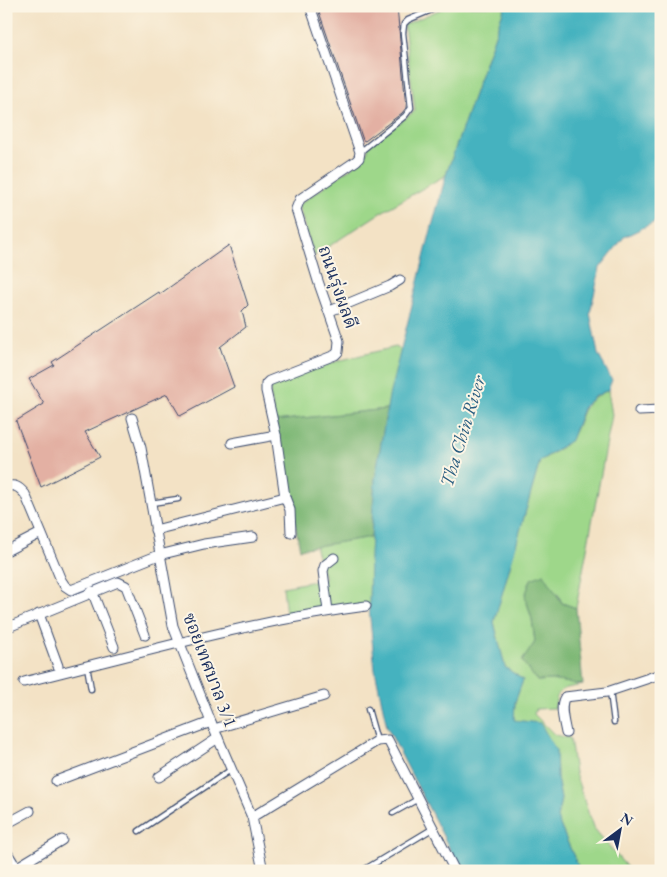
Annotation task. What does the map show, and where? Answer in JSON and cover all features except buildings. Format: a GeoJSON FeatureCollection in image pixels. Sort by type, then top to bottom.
{"type":"FeatureCollection","features":[{"type":"Feature","properties":{"kind":"street"},"geometry":{"type":"LineString","coordinates":[[310,6],[360,152]]}},
{"type":"Feature","properties":{"kind":"street","name":"ถนนรุ่งผลดี"},"geometry":{"type":"LineString","coordinates":[[291,533],[290,510],[285,497],[266,384],[269,381],[337,354],[340,344],[296,211],[297,204],[302,197],[356,161],[359,158],[360,152]]}},
{"type":"Feature","properties":{"kind":"street"},"geometry":{"type":"LineString","coordinates":[[330,311],[400,280]]}},
{"type":"Feature","properties":{"kind":"street"},"geometry":{"type":"LineString","coordinates":[[640,411],[661,410]]}},
{"type":"Feature","properties":{"kind":"street","name":"ซอยเทศบาล 3/1"},"geometry":{"type":"LineString","coordinates":[[132,418],[141,448],[173,626],[212,725],[252,817],[263,871]]}},
{"type":"Feature","properties":{"kind":"street"},"geometry":{"type":"LineString","coordinates":[[232,443],[276,435]]}},
{"type":"Feature","properties":{"kind":"street"},"geometry":{"type":"LineString","coordinates":[[6,486],[16,486],[25,494],[61,580],[71,590],[159,555],[204,544],[252,536]]}},
{"type":"Feature","properties":{"kind":"street"},"geometry":{"type":"LineString","coordinates":[[155,530],[285,497]]}},
{"type":"Feature","properties":{"kind":"street"},"geometry":{"type":"LineString","coordinates":[[6,551],[41,532]]}},
{"type":"Feature","properties":{"kind":"street"},"geometry":{"type":"LineString","coordinates":[[328,611],[322,571],[324,565],[334,558]]}},
{"type":"Feature","properties":{"kind":"street"},"geometry":{"type":"LineString","coordinates":[[6,628],[116,582],[124,584],[145,635]]}},
{"type":"Feature","properties":{"kind":"street"},"geometry":{"type":"LineString","coordinates":[[92,591],[114,647]]}},
{"type":"Feature","properties":{"kind":"street"},"geometry":{"type":"LineString","coordinates":[[24,682],[179,643],[328,611],[366,606]]}},
{"type":"Feature","properties":{"kind":"street"},"geometry":{"type":"LineString","coordinates":[[38,614],[58,666]]}},
{"type":"Feature","properties":{"kind":"street"},"geometry":{"type":"LineString","coordinates":[[566,732],[562,709],[564,698],[610,691],[661,674]]}},
{"type":"Feature","properties":{"kind":"street"},"geometry":{"type":"LineString","coordinates":[[56,781],[212,725],[324,696]]}},
{"type":"Feature","properties":{"kind":"street"},"geometry":{"type":"LineString","coordinates":[[159,777],[218,738]]}},
{"type":"Feature","properties":{"kind":"street"},"geometry":{"type":"LineString","coordinates":[[252,817],[377,740],[388,740],[455,871]]}},
{"type":"Feature","properties":{"kind":"street"},"geometry":{"type":"LineString","coordinates":[[6,824],[30,810]]}},
{"type":"Feature","properties":{"kind":"street"},"geometry":{"type":"LineString","coordinates":[[6,851],[14,864],[19,866],[62,840]]}},
{"type":"Feature","properties":{"kind":"lane"},"geometry":{"type":"LineString","coordinates":[[360,152],[405,116],[411,108],[403,33],[404,24],[408,20],[441,6]]}},
{"type":"Feature","properties":{"kind":"lane"},"geometry":{"type":"LineString","coordinates":[[151,503],[178,499]]}},
{"type":"Feature","properties":{"kind":"lane"},"geometry":{"type":"LineString","coordinates":[[87,666],[91,689]]}},
{"type":"Feature","properties":{"kind":"lane"},"geometry":{"type":"LineString","coordinates":[[610,691],[614,722]]}},
{"type":"Feature","properties":{"kind":"lane"},"geometry":{"type":"LineString","coordinates":[[368,708],[377,740]]}},
{"type":"Feature","properties":{"kind":"lane"},"geometry":{"type":"LineString","coordinates":[[139,831],[232,769]]}},
{"type":"Feature","properties":{"kind":"lane"},"geometry":{"type":"LineString","coordinates":[[393,813],[418,799]]}},
{"type":"Feature","properties":{"kind":"lane"},"geometry":{"type":"LineString","coordinates":[[362,871],[432,829]]}},
{"type":"Feature","properties":{"kind":"green space"},"geometry":{"type":"Polygon","coordinates":[[[448,6],[505,6],[446,175],[380,213],[314,256],[298,205],[362,160],[368,150],[367,146],[415,111],[404,25],[448,6]]]}},
{"type":"Feature","properties":{"kind":"green space"},"geometry":{"type":"Polygon","coordinates":[[[396,347],[401,349],[387,409],[275,421],[270,393],[272,384],[333,362],[396,347]]]}},
{"type":"Feature","properties":{"kind":"green space"},"geometry":{"type":"Polygon","coordinates":[[[608,390],[612,415],[576,608],[562,603],[558,594],[525,596],[532,619],[535,642],[523,661],[537,681],[551,680],[583,685],[566,688],[560,692],[555,708],[536,709],[534,714],[555,735],[570,738],[575,773],[593,827],[630,871],[580,871],[557,818],[561,799],[557,778],[556,750],[514,720],[515,702],[523,680],[505,667],[494,622],[540,461],[569,441],[586,406],[608,390]]]}},
{"type":"Feature","properties":{"kind":"green space"},"geometry":{"type":"Polygon","coordinates":[[[387,409],[375,479],[371,537],[300,549],[275,421],[387,409]]]}},
{"type":"Feature","properties":{"kind":"green space"},"geometry":{"type":"Polygon","coordinates":[[[371,537],[369,608],[286,615],[283,587],[325,579],[315,546],[371,537]]]}},
{"type":"Feature","properties":{"kind":"green space"},"geometry":{"type":"Polygon","coordinates":[[[544,574],[562,603],[576,608],[583,685],[551,680],[537,681],[522,661],[535,642],[532,619],[525,596],[531,579],[544,574]]]}},
{"type":"Feature","properties":{"kind":"water","name":"Tha Chin River"},"geometry":{"type":"Polygon","coordinates":[[[505,6],[661,6],[661,219],[624,237],[600,268],[590,313],[598,354],[612,380],[608,390],[594,397],[584,406],[571,440],[540,461],[494,622],[505,667],[523,680],[515,702],[514,720],[540,723],[556,750],[557,778],[561,799],[557,818],[580,871],[461,871],[387,727],[375,670],[369,608],[370,553],[375,479],[389,396],[446,175],[505,6]]]}}]}
